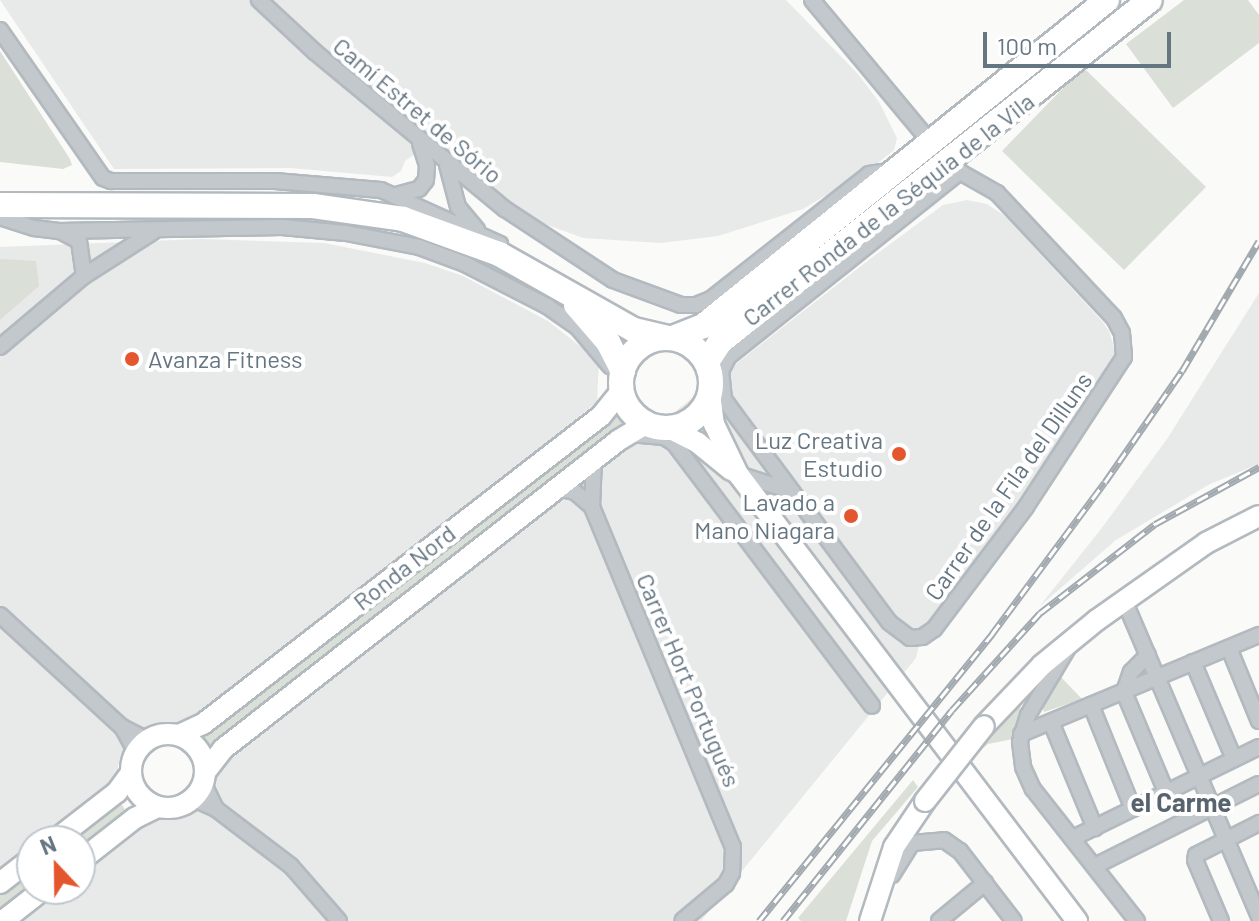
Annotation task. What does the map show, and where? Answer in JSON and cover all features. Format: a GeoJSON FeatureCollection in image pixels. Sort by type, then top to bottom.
{"type":"FeatureCollection","features":[{"type":"Feature","properties":{"kind":"main road","name":"Carrer Ronda de la Séquia de la Vila"},"geometry":{"type":"LineString","coordinates":[[671,338],[703,326],[897,170],[947,158],[1107,0]]}},
{"type":"Feature","properties":{"kind":"main road","name":"Carrer Ronda de la Séquia de la Vila"},"geometry":{"type":"LineString","coordinates":[[715,362],[720,342],[947,158],[1150,0]]}},
{"type":"Feature","properties":{"kind":"main road"},"geometry":{"type":"LineString","coordinates":[[0,205],[246,203],[356,211],[403,219],[447,232],[499,254],[634,330],[671,338],[715,362],[710,393],[714,424],[740,477],[1077,921]]}},
{"type":"Feature","properties":{"kind":"main road"},"geometry":{"type":"LineString","coordinates":[[563,291],[601,332],[622,382],[626,404],[648,428],[698,443],[740,477]]}},
{"type":"Feature","properties":{"kind":"main road"},"geometry":{"type":"LineString","coordinates":[[622,382],[636,349],[648,342],[671,338]]}},
{"type":"Feature","properties":{"kind":"main road","name":"Ronda Nord"},"geometry":{"type":"LineString","coordinates":[[179,735],[203,724],[601,416],[622,382]]}},
{"type":"Feature","properties":{"kind":"main road"},"geometry":{"type":"LineString","coordinates":[[648,428],[694,418],[710,393]]}},
{"type":"Feature","properties":{"kind":"main road","name":"Ronda Nord"},"geometry":{"type":"LineString","coordinates":[[201,785],[223,749],[594,459],[648,428]]}},
{"type":"Feature","properties":{"kind":"main road"},"geometry":{"type":"LineString","coordinates":[[870,921],[894,847],[925,801],[984,726],[1042,665],[1124,600],[1206,543],[1259,516]]}},
{"type":"Feature","properties":{"kind":"main road"},"geometry":{"type":"LineString","coordinates":[[75,825],[117,792],[131,773],[142,746],[157,735],[179,735],[198,749],[201,785],[183,806],[158,807],[135,818],[96,848]]}},
{"type":"Feature","properties":{"kind":"main road"},"geometry":{"type":"LineString","coordinates":[[131,773],[139,795],[158,807]]}},
{"type":"Feature","properties":{"kind":"main road"},"geometry":{"type":"LineString","coordinates":[[0,883],[16,870]]}},
{"type":"Feature","properties":{"kind":"main road"},"geometry":{"type":"LineString","coordinates":[[3,921],[24,905]]}},
{"type":"Feature","properties":{"kind":"street","name":"Camí Estret de Sório"},"geometry":{"type":"LineString","coordinates":[[259,0],[447,165],[480,192],[557,244]]}},
{"type":"Feature","properties":{"kind":"street"},"geometry":{"type":"LineString","coordinates":[[812,0],[947,158]]}},
{"type":"Feature","properties":{"kind":"street"},"geometry":{"type":"LineString","coordinates":[[0,30],[93,166],[111,181],[275,181],[360,187],[396,195],[480,234],[547,271],[586,302]]}},
{"type":"Feature","properties":{"kind":"street"},"geometry":{"type":"LineString","coordinates":[[396,195],[419,189],[426,180],[427,165],[418,140]]}},
{"type":"Feature","properties":{"kind":"street","name":"Carrer Ronda de la Séquia de la Vila"},"geometry":{"type":"LineString","coordinates":[[715,362],[775,321],[947,158]]}},
{"type":"Feature","properties":{"kind":"street","name":"Carrer de la Fila del Dilluns"},"geometry":{"type":"LineString","coordinates":[[791,492],[889,622],[903,635],[916,638],[934,629],[1026,507],[1114,375],[1125,350],[1122,333],[1114,318],[997,193],[947,158]]}},
{"type":"Feature","properties":{"kind":"street"},"geometry":{"type":"LineString","coordinates":[[447,165],[455,201],[480,234]]}},
{"type":"Feature","properties":{"kind":"street","name":"Carrer Ronda de la Séquia de la Vila"},"geometry":{"type":"LineString","coordinates":[[557,244],[613,280],[647,295],[696,305],[711,299],[869,174],[897,170]]}},
{"type":"Feature","properties":{"kind":"street"},"geometry":{"type":"LineString","coordinates":[[469,222],[466,202],[480,192]]}},
{"type":"Feature","properties":{"kind":"street"},"geometry":{"type":"LineString","coordinates":[[0,217],[34,228],[59,231],[241,226],[318,230],[377,238],[439,253],[493,277],[561,316],[594,344],[622,382]]}},
{"type":"Feature","properties":{"kind":"street"},"geometry":{"type":"LineString","coordinates":[[0,347],[84,276],[157,230]]}},
{"type":"Feature","properties":{"kind":"street"},"geometry":{"type":"LineString","coordinates":[[59,231],[79,241],[84,276]]}},
{"type":"Feature","properties":{"kind":"street"},"geometry":{"type":"LineString","coordinates":[[748,320],[775,321]]}},
{"type":"Feature","properties":{"kind":"street"},"geometry":{"type":"LineString","coordinates":[[715,362],[721,371],[724,399],[791,492]]}},
{"type":"Feature","properties":{"kind":"street"},"geometry":{"type":"LineString","coordinates":[[648,428],[674,443],[872,706]]}},
{"type":"Feature","properties":{"kind":"street","name":"Carrer Hort Portugués"},"geometry":{"type":"LineString","coordinates":[[594,459],[592,507],[728,832],[734,859],[732,873],[717,895],[682,921]]}},
{"type":"Feature","properties":{"kind":"street"},"geometry":{"type":"LineString","coordinates":[[740,477],[791,492]]}},
{"type":"Feature","properties":{"kind":"street"},"geometry":{"type":"LineString","coordinates":[[556,488],[575,492],[592,507]]}},
{"type":"Feature","properties":{"kind":"street"},"geometry":{"type":"LineString","coordinates":[[1124,600],[1259,917]]}},
{"type":"Feature","properties":{"kind":"street"},"geometry":{"type":"LineString","coordinates":[[0,615],[142,746]]}},
{"type":"Feature","properties":{"kind":"street"},"geometry":{"type":"LineString","coordinates":[[1021,734],[1259,635]]}},
{"type":"Feature","properties":{"kind":"street"},"geometry":{"type":"LineString","coordinates":[[1073,639],[1028,715],[1021,734],[1020,752],[1027,779],[1137,921]]}},
{"type":"Feature","properties":{"kind":"street"},"geometry":{"type":"LineString","coordinates":[[1229,648],[1259,721]]}},
{"type":"Feature","properties":{"kind":"street"},"geometry":{"type":"LineString","coordinates":[[1148,655],[1131,672],[1124,692],[1166,792]]}},
{"type":"Feature","properties":{"kind":"street"},"geometry":{"type":"LineString","coordinates":[[1193,662],[1234,759]]}},
{"type":"Feature","properties":{"kind":"street"},"geometry":{"type":"LineString","coordinates":[[1091,705],[1133,809]]}},
{"type":"Feature","properties":{"kind":"street"},"geometry":{"type":"LineString","coordinates":[[1051,722],[1095,828]]}},
{"type":"Feature","properties":{"kind":"street"},"geometry":{"type":"LineString","coordinates":[[1073,838],[1259,747]]}},
{"type":"Feature","properties":{"kind":"street"},"geometry":{"type":"LineString","coordinates":[[1095,866],[1259,784]]}},
{"type":"Feature","properties":{"kind":"street"},"geometry":{"type":"LineString","coordinates":[[201,785],[216,809],[291,866],[339,921]]}},
{"type":"Feature","properties":{"kind":"street"},"geometry":{"type":"LineString","coordinates":[[1221,921],[1195,860],[1200,851],[1259,823]]}},
{"type":"Feature","properties":{"kind":"street"},"geometry":{"type":"LineString","coordinates":[[877,900],[912,843],[927,839],[944,840],[960,851],[1014,921]]}},
{"type":"Feature","properties":{"kind":"street"},"geometry":{"type":"LineString","coordinates":[[939,921],[985,883]]}},
{"type":"Feature","properties":{"kind":"shaded area"},"geometry":{"type":"Polygon","coordinates":[[[0,0],[786,0],[858,74],[879,102],[897,138],[894,150],[873,167],[803,209],[718,236],[661,243],[583,238],[545,224],[511,204],[436,139],[405,161],[401,171],[392,177],[290,168],[114,169],[0,0]]]}},
{"type":"Feature","properties":{"kind":"shaded area"},"geometry":{"type":"Polygon","coordinates":[[[1184,0],[1248,0],[1259,15],[1259,43],[1173,108],[1126,44],[1184,0]]]}},
{"type":"Feature","properties":{"kind":"shaded area"},"geometry":{"type":"Polygon","coordinates":[[[0,51],[72,165],[63,169],[0,162],[0,51]]]}},
{"type":"Feature","properties":{"kind":"shaded area"},"geometry":{"type":"Polygon","coordinates":[[[1086,70],[1206,187],[1124,270],[1002,151],[1066,85],[1086,70]]]}},
{"type":"Feature","properties":{"kind":"shaded area"},"geometry":{"type":"Polygon","coordinates":[[[967,200],[987,204],[1005,216],[1102,321],[1109,331],[1116,354],[1015,509],[922,632],[916,658],[701,921],[24,921],[44,905],[96,905],[96,864],[943,205],[967,200]]]}},
{"type":"Feature","properties":{"kind":"shaded area"},"geometry":{"type":"Polygon","coordinates":[[[201,239],[324,243],[425,263],[463,276],[548,321],[599,361],[597,402],[187,729],[152,728],[134,739],[118,765],[117,783],[63,825],[16,825],[16,862],[0,875],[0,247],[201,239]]]}},
{"type":"Feature","properties":{"kind":"shaded area"},"geometry":{"type":"Polygon","coordinates":[[[0,259],[36,261],[39,286],[0,320],[0,259]]]}},
{"type":"Feature","properties":{"kind":"shaded area"},"geometry":{"type":"Polygon","coordinates":[[[1259,293],[1259,464],[1210,484],[1116,540],[1039,607],[1167,439],[1259,293]]]}},
{"type":"Feature","properties":{"kind":"shaded area"},"geometry":{"type":"Polygon","coordinates":[[[614,411],[625,426],[212,753],[199,736],[614,411]]]}},
{"type":"Feature","properties":{"kind":"shaded area"},"geometry":{"type":"Polygon","coordinates":[[[1058,674],[1082,699],[1044,712],[1041,702],[1058,674]]]}},
{"type":"Feature","properties":{"kind":"shaded area"},"geometry":{"type":"Polygon","coordinates":[[[1023,696],[1013,739],[988,744],[971,758],[1023,696]]]}},
{"type":"Feature","properties":{"kind":"shaded area"},"geometry":{"type":"Polygon","coordinates":[[[913,780],[918,787],[872,841],[846,921],[801,921],[798,918],[913,780]]]}},
{"type":"Feature","properties":{"kind":"shaded area"},"geometry":{"type":"Polygon","coordinates":[[[117,798],[129,815],[96,841],[96,825],[82,825],[117,798]]]}},
{"type":"Feature","properties":{"kind":"shaded area"},"geometry":{"type":"Polygon","coordinates":[[[16,878],[16,902],[0,916],[0,890],[16,878]]]}},
{"type":"Feature","properties":{"kind":"railway"},"geometry":{"type":"LineString","coordinates":[[759,921],[992,634],[1105,482],[1182,371],[1259,241]]}},
{"type":"Feature","properties":{"kind":"railway"},"geometry":{"type":"LineString","coordinates":[[783,921],[952,710],[1040,613],[1155,524],[1259,467]]}},
{"type":"Feature","properties":{"kind":"place","name":"Avanza Fitness"},"geometry":{"type":"Point","coordinates":[132,359]}},
{"type":"Feature","properties":{"kind":"place","name":"Luz Creativa Estudio"},"geometry":{"type":"Point","coordinates":[899,454]}},
{"type":"Feature","properties":{"kind":"place","name":"Lavado a Mano Niagara"},"geometry":{"type":"Point","coordinates":[851,516]}},
{"type":"Feature","properties":{"kind":"district","name":"el Carme"},"geometry":{"type":"Point","coordinates":[1181,802]}}]}
